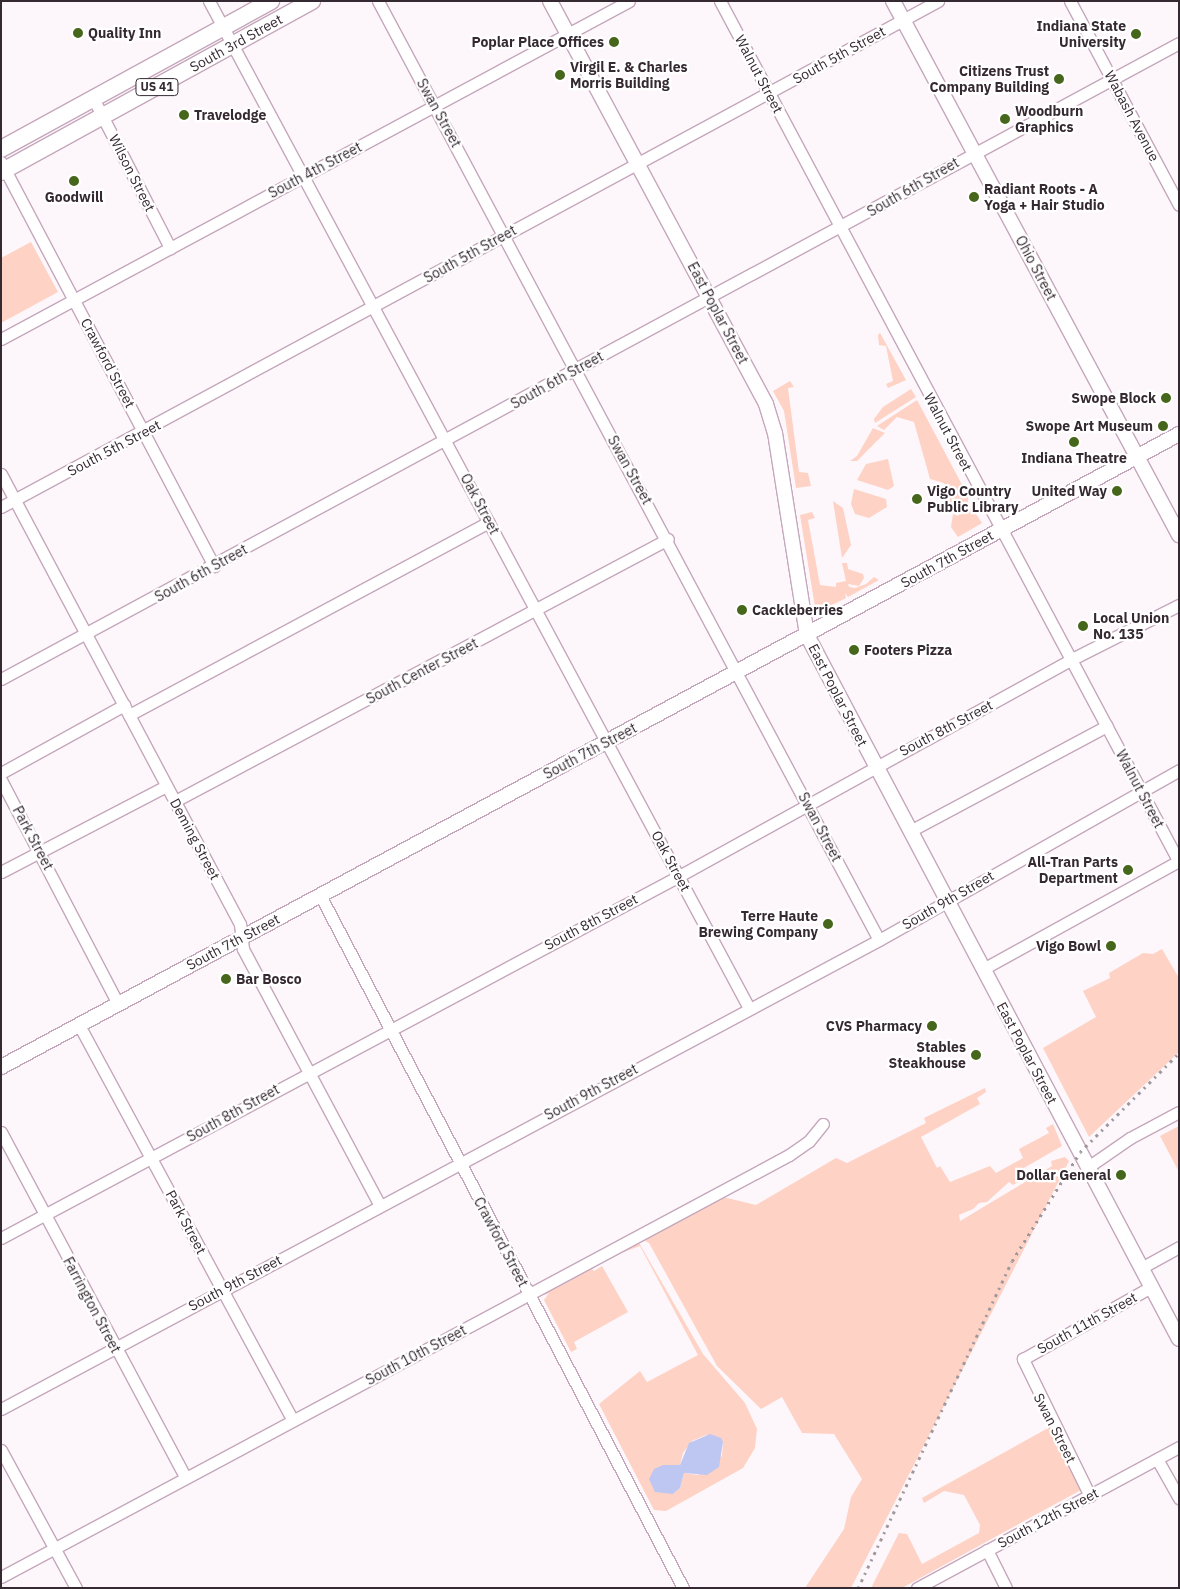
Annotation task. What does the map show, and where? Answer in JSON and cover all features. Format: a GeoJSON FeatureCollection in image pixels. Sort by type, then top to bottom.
{"type":"FeatureCollection","features":[{"type":"Feature","properties":{"kind":"highway","name":"South 3rd Street"},"geometry":{"type":"LineString","coordinates":[[1,149],[271,1]]}},
{"type":"Feature","properties":{"kind":"highway","name":"South 3rd Street"},"geometry":{"type":"LineString","coordinates":[[3,168],[102,117],[312,1]]}},
{"type":"Feature","properties":{"kind":"main road","name":"East Poplar Street"},"geometry":{"type":"LineString","coordinates":[[550,1],[636,164],[710,296],[771,418],[807,635],[1179,1339]]}},
{"type":"Feature","properties":{"kind":"main road","name":"Ohio Street"},"geometry":{"type":"LineString","coordinates":[[893,1],[1179,535]]}},
{"type":"Feature","properties":{"kind":"main road","name":"South 7th Street"},"geometry":{"type":"LineString","coordinates":[[1,1067],[1179,434]]}},
{"type":"Feature","properties":{"kind":"street","name":"Oak Street"},"geometry":{"type":"LineString","coordinates":[[209,1],[749,1008]]}},
{"type":"Feature","properties":{"kind":"street","name":"Swan Street"},"geometry":{"type":"LineString","coordinates":[[378,1],[506,234],[575,370],[668,539],[736,672],[879,940]]}},
{"type":"Feature","properties":{"kind":"street","name":"South 4th Street"},"geometry":{"type":"LineString","coordinates":[[1,339],[629,1]]}},
{"type":"Feature","properties":{"kind":"street","name":"Walnut Street"},"geometry":{"type":"LineString","coordinates":[[720,1],[1000,530],[1179,861]]}},
{"type":"Feature","properties":{"kind":"street","name":"South 5th Street"},"geometry":{"type":"LineString","coordinates":[[1,507],[144,432],[636,164],[770,94],[938,1]]}},
{"type":"Feature","properties":{"kind":"street","name":"Wabash Avenue"},"geometry":{"type":"LineString","coordinates":[[1070,1],[1179,204]]}},
{"type":"Feature","properties":{"kind":"street","name":"South 6th Street"},"geometry":{"type":"LineString","coordinates":[[1,679],[86,636],[710,296],[840,228],[974,152],[1179,43]]}},
{"type":"Feature","properties":{"kind":"street","name":"Wilson Street"},"geometry":{"type":"LineString","coordinates":[[93,98],[170,248]]}},
{"type":"Feature","properties":{"kind":"street","name":"Crawford Street"},"geometry":{"type":"LineString","coordinates":[[3,168],[214,566]]}},
{"type":"Feature","properties":{"kind":"street","name":"Deming Street"},"geometry":{"type":"LineString","coordinates":[[1,474],[240,924],[243,949],[380,1206]]}},
{"type":"Feature","properties":{"kind":"street"},"geometry":{"type":"LineString","coordinates":[[1,773],[489,522]]}},
{"type":"Feature","properties":{"kind":"street","name":"South Center Street"},"geometry":{"type":"LineString","coordinates":[[175,801],[668,539]]}},
{"type":"Feature","properties":{"kind":"street","name":"South 8th Street"},"geometry":{"type":"LineString","coordinates":[[1,1238],[388,1029],[679,876],[875,766],[1070,660],[1179,605]]}},
{"type":"Feature","properties":{"kind":"street"},"geometry":{"type":"LineString","coordinates":[[910,831],[1107,726]]}},
{"type":"Feature","properties":{"kind":"street","name":"South 9th Street"},"geometry":{"type":"LineString","coordinates":[[1,1409],[380,1206],[458,1162],[879,940],[1179,770]]}},
{"type":"Feature","properties":{"kind":"street","name":"Park Street"},"geometry":{"type":"LineString","coordinates":[[1,780],[40,851],[118,1004]]}},
{"type":"Feature","properties":{"kind":"street"},"geometry":{"type":"LineString","coordinates":[[1,872],[166,786]]}},
{"type":"Feature","properties":{"kind":"street"},"geometry":{"type":"LineString","coordinates":[[983,969],[1179,861]]}},
{"type":"Feature","properties":{"kind":"street","name":"Crawford Street"},"geometry":{"type":"LineString","coordinates":[[320,895],[388,1029],[683,1588]]}},
{"type":"Feature","properties":{"kind":"street","name":"Park Street"},"geometry":{"type":"LineString","coordinates":[[79,1025],[293,1420]]}},
{"type":"Feature","properties":{"kind":"street"},"geometry":{"type":"LineString","coordinates":[[1088,1167],[1130,1138],[1179,1112]]}},
{"type":"Feature","properties":{"kind":"street","name":"South 10th Street"},"geometry":{"type":"LineString","coordinates":[[1,1577],[789,1154],[809,1141],[823,1124]]}},
{"type":"Feature","properties":{"kind":"street","name":"Farrington Street"},"geometry":{"type":"LineString","coordinates":[[1,1132],[185,1477]]}},
{"type":"Feature","properties":{"kind":"street"},"geometry":{"type":"LineString","coordinates":[[1141,1268],[1179,1247]]}},
{"type":"Feature","properties":{"kind":"street","name":"South 11th Street"},"geometry":{"type":"LineString","coordinates":[[1023,1359],[1151,1287]]}},
{"type":"Feature","properties":{"kind":"street","name":"Swan Street"},"geometry":{"type":"LineString","coordinates":[[1023,1359],[1090,1496]]}},
{"type":"Feature","properties":{"kind":"street","name":"South 12th Street"},"geometry":{"type":"LineString","coordinates":[[917,1588],[1179,1447]]}},
{"type":"Feature","properties":{"kind":"street"},"geometry":{"type":"LineString","coordinates":[[1,1450],[76,1588]]}},
{"type":"Feature","properties":{"kind":"street"},"geometry":{"type":"LineString","coordinates":[[1157,1459],[1179,1498]]}},
{"type":"Feature","properties":{"kind":"street"},"geometry":{"type":"LineString","coordinates":[[987,1550],[1006,1588]]}},
{"type":"Feature","properties":{"kind":"shaded area"},"geometry":{"type":"Polygon","coordinates":[[[31,242],[58,292],[1,323],[1,258],[31,242]]]}},
{"type":"Feature","properties":{"kind":"shaded area"},"geometry":{"type":"Polygon","coordinates":[[[880,333],[906,380],[888,388],[886,384],[893,381],[886,346],[879,345],[878,335],[880,333]]]}},
{"type":"Feature","properties":{"kind":"shaded area"},"geometry":{"type":"Polygon","coordinates":[[[790,381],[794,387],[788,388],[799,472],[808,473],[811,486],[796,488],[784,411],[773,391],[790,381]]]}},
{"type":"Feature","properties":{"kind":"shaded area"},"geometry":{"type":"Polygon","coordinates":[[[911,389],[916,397],[875,423],[874,419],[883,407],[911,389]]]}},
{"type":"Feature","properties":{"kind":"shaded area"},"geometry":{"type":"Polygon","coordinates":[[[917,400],[968,496],[968,505],[958,509],[944,507],[949,503],[944,483],[930,479],[914,422],[897,417],[884,430],[877,426],[917,400]]]}},
{"type":"Feature","properties":{"kind":"shaded area"},"geometry":{"type":"Polygon","coordinates":[[[873,428],[885,433],[857,461],[850,461],[857,456],[873,428]]]}},
{"type":"Feature","properties":{"kind":"shaded area"},"geometry":{"type":"Polygon","coordinates":[[[888,459],[894,486],[888,490],[857,480],[866,464],[888,459]]]}},
{"type":"Feature","properties":{"kind":"shaded area"},"geometry":{"type":"Polygon","coordinates":[[[854,489],[886,499],[887,507],[869,518],[855,514],[851,504],[854,489]]]}},
{"type":"Feature","properties":{"kind":"shaded area"},"geometry":{"type":"Polygon","coordinates":[[[833,501],[843,508],[851,545],[842,558],[833,501]]]}},
{"type":"Feature","properties":{"kind":"shaded area"},"geometry":{"type":"Polygon","coordinates":[[[972,508],[982,523],[958,537],[951,527],[953,514],[958,516],[960,512],[972,508]]]}},
{"type":"Feature","properties":{"kind":"shaded area"},"geometry":{"type":"Polygon","coordinates":[[[812,512],[815,518],[808,520],[820,585],[836,587],[836,583],[846,581],[842,563],[847,563],[848,569],[863,574],[864,578],[859,586],[848,584],[849,587],[855,588],[866,584],[874,577],[879,580],[848,597],[845,593],[846,598],[816,613],[800,515],[812,512]]]}},
{"type":"Feature","properties":{"kind":"shaded area"},"geometry":{"type":"Polygon","coordinates":[[[1162,949],[1179,978],[1179,1052],[1089,1137],[1043,1048],[1096,1017],[1083,991],[1110,978],[1109,973],[1143,953],[1153,954],[1162,949]]]}},
{"type":"Feature","properties":{"kind":"shaded area"},"geometry":{"type":"Polygon","coordinates":[[[985,1088],[986,1092],[977,1098],[980,1104],[921,1137],[937,1168],[940,1166],[950,1182],[990,1166],[996,1173],[1023,1158],[1019,1149],[1049,1133],[1046,1128],[1053,1124],[1062,1146],[1022,1169],[1018,1176],[1022,1180],[1013,1185],[1009,1182],[987,1202],[979,1203],[973,1209],[959,1215],[960,1221],[1052,1166],[1051,1161],[1065,1157],[1069,1161],[851,1588],[805,1588],[844,1529],[851,1497],[862,1479],[834,1434],[802,1433],[782,1397],[761,1409],[717,1366],[649,1243],[640,1238],[719,1196],[756,1205],[836,1158],[847,1163],[926,1123],[924,1118],[985,1088]]]}},
{"type":"Feature","properties":{"kind":"shaded area"},"geometry":{"type":"Polygon","coordinates":[[[1179,1126],[1179,1172],[1160,1136],[1179,1126]]]}},
{"type":"Feature","properties":{"kind":"shaded area"},"geometry":{"type":"Polygon","coordinates":[[[638,1241],[703,1354],[745,1403],[757,1429],[755,1448],[743,1468],[666,1511],[654,1510],[599,1404],[640,1371],[647,1382],[698,1355],[640,1246],[613,1256],[638,1241]],[[706,1435],[692,1441],[683,1453],[680,1465],[667,1465],[673,1494],[680,1488],[684,1473],[698,1475],[722,1456],[723,1443],[706,1435]]]}},
{"type":"Feature","properties":{"kind":"shaded area"},"geometry":{"type":"Polygon","coordinates":[[[602,1266],[628,1312],[574,1342],[577,1349],[571,1352],[544,1300],[549,1293],[545,1295],[543,1292],[589,1267],[594,1271],[602,1266]]]}},
{"type":"Feature","properties":{"kind":"shaded area"},"geometry":{"type":"Polygon","coordinates":[[[1050,1427],[1081,1490],[902,1588],[871,1588],[899,1533],[907,1534],[922,1564],[979,1533],[980,1525],[964,1495],[944,1491],[924,1503],[922,1498],[1050,1427]]]}},
{"type":"Feature","properties":{"kind":"water"},"geometry":{"type":"Polygon","coordinates":[[[710,1434],[721,1438],[723,1442],[719,1467],[707,1475],[684,1473],[680,1488],[673,1494],[655,1492],[649,1479],[654,1469],[663,1465],[680,1465],[689,1443],[710,1434]]]}},
{"type":"Feature","properties":{"kind":"railway"},"geometry":{"type":"LineString","coordinates":[[858,1588],[1012,1261],[1080,1152],[1179,1053]]}},
{"type":"Feature","properties":{"kind":"place","name":"Quality Inn"},"geometry":{"type":"Point","coordinates":[78,33]}},
{"type":"Feature","properties":{"kind":"place","name":"Indiana State University"},"geometry":{"type":"Point","coordinates":[1136,34]}},
{"type":"Feature","properties":{"kind":"place","name":"Poplar Place Offices"},"geometry":{"type":"Point","coordinates":[614,42]}},
{"type":"Feature","properties":{"kind":"place","name":"Virgil E. & Charles Morris Building"},"geometry":{"type":"Point","coordinates":[560,75]}},
{"type":"Feature","properties":{"kind":"place","name":"Citizens Trust Company Building"},"geometry":{"type":"Point","coordinates":[1059,79]}},
{"type":"Feature","properties":{"kind":"place","name":"Travelodge"},"geometry":{"type":"Point","coordinates":[184,115]}},
{"type":"Feature","properties":{"kind":"place","name":"Woodburn Graphics"},"geometry":{"type":"Point","coordinates":[1005,119]}},
{"type":"Feature","properties":{"kind":"place","name":"Goodwill"},"geometry":{"type":"Point","coordinates":[74,181]}},
{"type":"Feature","properties":{"kind":"place","name":"Radiant Roots - A Yoga + Hair Studio"},"geometry":{"type":"Point","coordinates":[974,197]}},
{"type":"Feature","properties":{"kind":"place","name":"Swope Block"},"geometry":{"type":"Point","coordinates":[1166,398]}},
{"type":"Feature","properties":{"kind":"place","name":"Swope Art Museum"},"geometry":{"type":"Point","coordinates":[1163,426]}},
{"type":"Feature","properties":{"kind":"place","name":"Indiana Theatre"},"geometry":{"type":"Point","coordinates":[1074,442]}},
{"type":"Feature","properties":{"kind":"place","name":"United Way"},"geometry":{"type":"Point","coordinates":[1117,491]}},
{"type":"Feature","properties":{"kind":"place","name":"Vigo Country Public Library"},"geometry":{"type":"Point","coordinates":[917,499]}},
{"type":"Feature","properties":{"kind":"place","name":"Cackleberries"},"geometry":{"type":"Point","coordinates":[742,610]}},
{"type":"Feature","properties":{"kind":"place","name":"Local Union No. 135"},"geometry":{"type":"Point","coordinates":[1083,626]}},
{"type":"Feature","properties":{"kind":"place","name":"Footers Pizza"},"geometry":{"type":"Point","coordinates":[854,650]}},
{"type":"Feature","properties":{"kind":"place","name":"All-Tran Parts Department"},"geometry":{"type":"Point","coordinates":[1128,870]}},
{"type":"Feature","properties":{"kind":"place","name":"Terre Haute Brewing Company"},"geometry":{"type":"Point","coordinates":[828,924]}},
{"type":"Feature","properties":{"kind":"place","name":"Vigo Bowl"},"geometry":{"type":"Point","coordinates":[1111,946]}},
{"type":"Feature","properties":{"kind":"place","name":"Bar Bosco"},"geometry":{"type":"Point","coordinates":[226,979]}},
{"type":"Feature","properties":{"kind":"place","name":"CVS Pharmacy"},"geometry":{"type":"Point","coordinates":[932,1026]}},
{"type":"Feature","properties":{"kind":"place","name":"Stables Steakhouse"},"geometry":{"type":"Point","coordinates":[976,1055]}},
{"type":"Feature","properties":{"kind":"place","name":"Dollar General"},"geometry":{"type":"Point","coordinates":[1121,1175]}}]}
